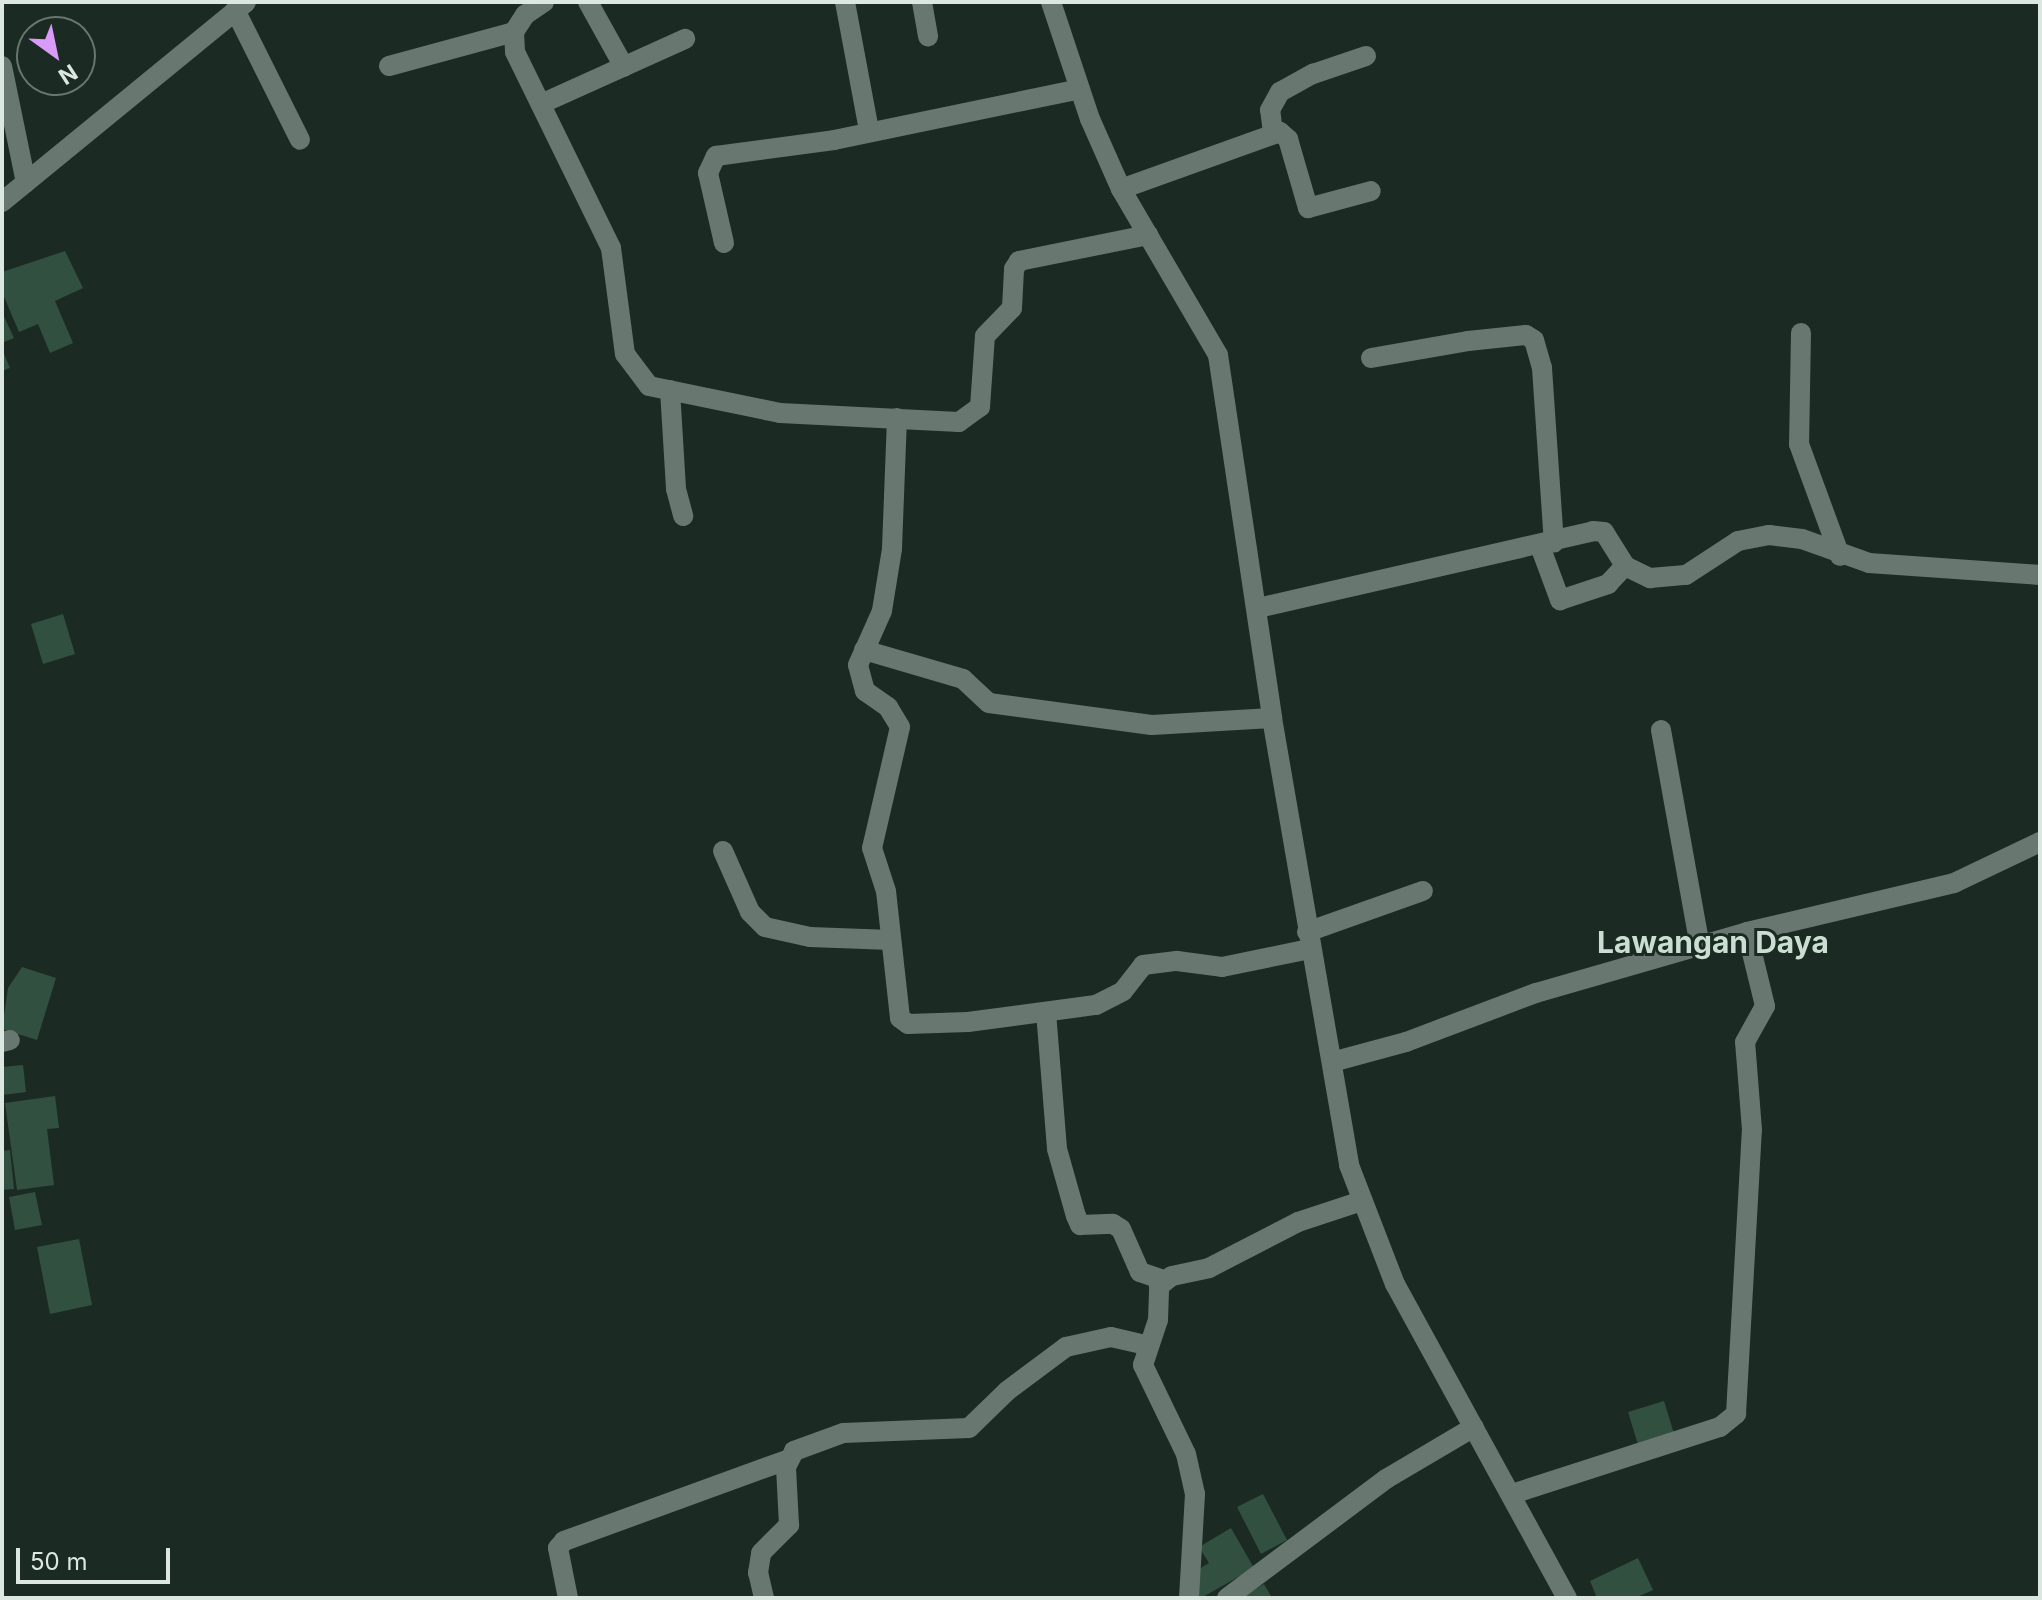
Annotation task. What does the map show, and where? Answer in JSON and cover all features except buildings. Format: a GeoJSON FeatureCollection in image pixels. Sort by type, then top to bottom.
{"type":"FeatureCollection","features":[{"type":"Feature","properties":{"kind":"street"},"geometry":{"type":"LineString","coordinates":[[544,2],[525,15],[514,32],[515,52],[543,103],[616,261],[625,354],[649,386],[780,413],[959,422],[972,418],[980,407],[985,336],[1012,308],[1014,269],[1019,261],[1148,235]]}},
{"type":"Feature","properties":{"kind":"street"},"geometry":{"type":"LineString","coordinates":[[588,2],[624,67]]}},
{"type":"Feature","properties":{"kind":"street"},"geometry":{"type":"LineString","coordinates":[[845,2],[869,130]]}},
{"type":"Feature","properties":{"kind":"street"},"geometry":{"type":"LineString","coordinates":[[922,2],[928,36]]}},
{"type":"Feature","properties":{"kind":"street"},"geometry":{"type":"LineString","coordinates":[[1051,2],[1080,89],[1121,189],[1218,355],[1272,718],[1332,1062],[1340,1130],[1362,1201],[1395,1284],[1567,1598]]}},
{"type":"Feature","properties":{"kind":"street"},"geometry":{"type":"LineString","coordinates":[[2,202],[241,6],[300,140]]}},
{"type":"Feature","properties":{"kind":"street"},"geometry":{"type":"LineString","coordinates":[[389,66],[514,32]]}},
{"type":"Feature","properties":{"kind":"street"},"geometry":{"type":"LineString","coordinates":[[543,103],[685,39]]}},
{"type":"Feature","properties":{"kind":"street"},"geometry":{"type":"LineString","coordinates":[[1273,133],[1270,110],[1280,92],[1313,74],[1366,56]]}},
{"type":"Feature","properties":{"kind":"street"},"geometry":{"type":"LineString","coordinates":[[2,66],[26,183]]}},
{"type":"Feature","properties":{"kind":"street"},"geometry":{"type":"LineString","coordinates":[[724,243],[708,173],[716,156],[834,140],[869,130],[1080,89]]}},
{"type":"Feature","properties":{"kind":"street"},"geometry":{"type":"LineString","coordinates":[[1121,189],[1273,133],[1288,139],[1308,208],[1371,191]]}},
{"type":"Feature","properties":{"kind":"street"},"geometry":{"type":"LineString","coordinates":[[1801,333],[1799,444],[1840,556]]}},
{"type":"Feature","properties":{"kind":"street"},"geometry":{"type":"LineString","coordinates":[[1371,358],[1512,336],[1534,340],[1542,368],[1547,544],[1560,600],[1608,584],[1625,566]]}},
{"type":"Feature","properties":{"kind":"street"},"geometry":{"type":"LineString","coordinates":[[670,390],[683,516]]}},
{"type":"Feature","properties":{"kind":"street"},"geometry":{"type":"LineString","coordinates":[[897,418],[892,549],[882,611],[858,665],[865,691],[888,707],[900,727],[872,848],[886,891],[897,1010],[908,1024],[1046,1012],[1109,1002],[1143,965],[1177,961],[1222,967],[1309,941],[1423,891]]}},
{"type":"Feature","properties":{"kind":"street"},"geometry":{"type":"LineString","coordinates":[[1258,608],[1604,532],[1625,566],[1650,578],[1686,575],[1738,541],[1769,535],[1802,539],[1840,556],[1953,573],[2040,575]]}},
{"type":"Feature","properties":{"kind":"street"},"geometry":{"type":"LineString","coordinates":[[864,650],[963,679],[989,703],[1152,725],[1272,718]]}},
{"type":"Feature","properties":{"kind":"street"},"geometry":{"type":"LineString","coordinates":[[1661,730],[1700,946]]}},
{"type":"Feature","properties":{"kind":"street"},"geometry":{"type":"LineString","coordinates":[[1332,1062],[1406,1042],[1536,993],[1747,932],[1954,883],[2040,842]]}},
{"type":"Feature","properties":{"kind":"street"},"geometry":{"type":"LineString","coordinates":[[723,851],[750,912],[765,927],[810,937],[891,940]]}},
{"type":"Feature","properties":{"kind":"street"},"geometry":{"type":"LineString","coordinates":[[1512,1494],[1720,1427],[1736,1414],[1752,1130],[1745,1042],[1765,1006],[1747,932]]}},
{"type":"Feature","properties":{"kind":"street"},"geometry":{"type":"LineString","coordinates":[[1046,1012],[1057,1149],[1076,1216],[1080,1225],[1121,1229],[1140,1272],[1163,1280],[1209,1268],[1298,1222],[1362,1201]]}},
{"type":"Feature","properties":{"kind":"street"},"geometry":{"type":"LineString","coordinates":[[1163,1280],[1158,1320],[1145,1345],[1143,1365],[1186,1454],[1195,1494],[1189,1598]]}},
{"type":"Feature","properties":{"kind":"street"},"geometry":{"type":"LineString","coordinates":[[568,1598],[558,1548],[564,1541],[786,1460],[822,1437],[843,1433],[969,1428],[1007,1391],[1066,1347],[1111,1337],[1145,1345]]}},
{"type":"Feature","properties":{"kind":"street"},"geometry":{"type":"LineString","coordinates":[[1227,1598],[1386,1479],[1474,1427]]}},
{"type":"Feature","properties":{"kind":"street"},"geometry":{"type":"LineString","coordinates":[[764,1598],[758,1573],[761,1553],[789,1525],[792,1511],[786,1460]]}},
{"type":"Feature","properties":{"kind":"district","name":"Lawangan Daya"},"geometry":{"type":"Point","coordinates":[1713,942]}}]}
